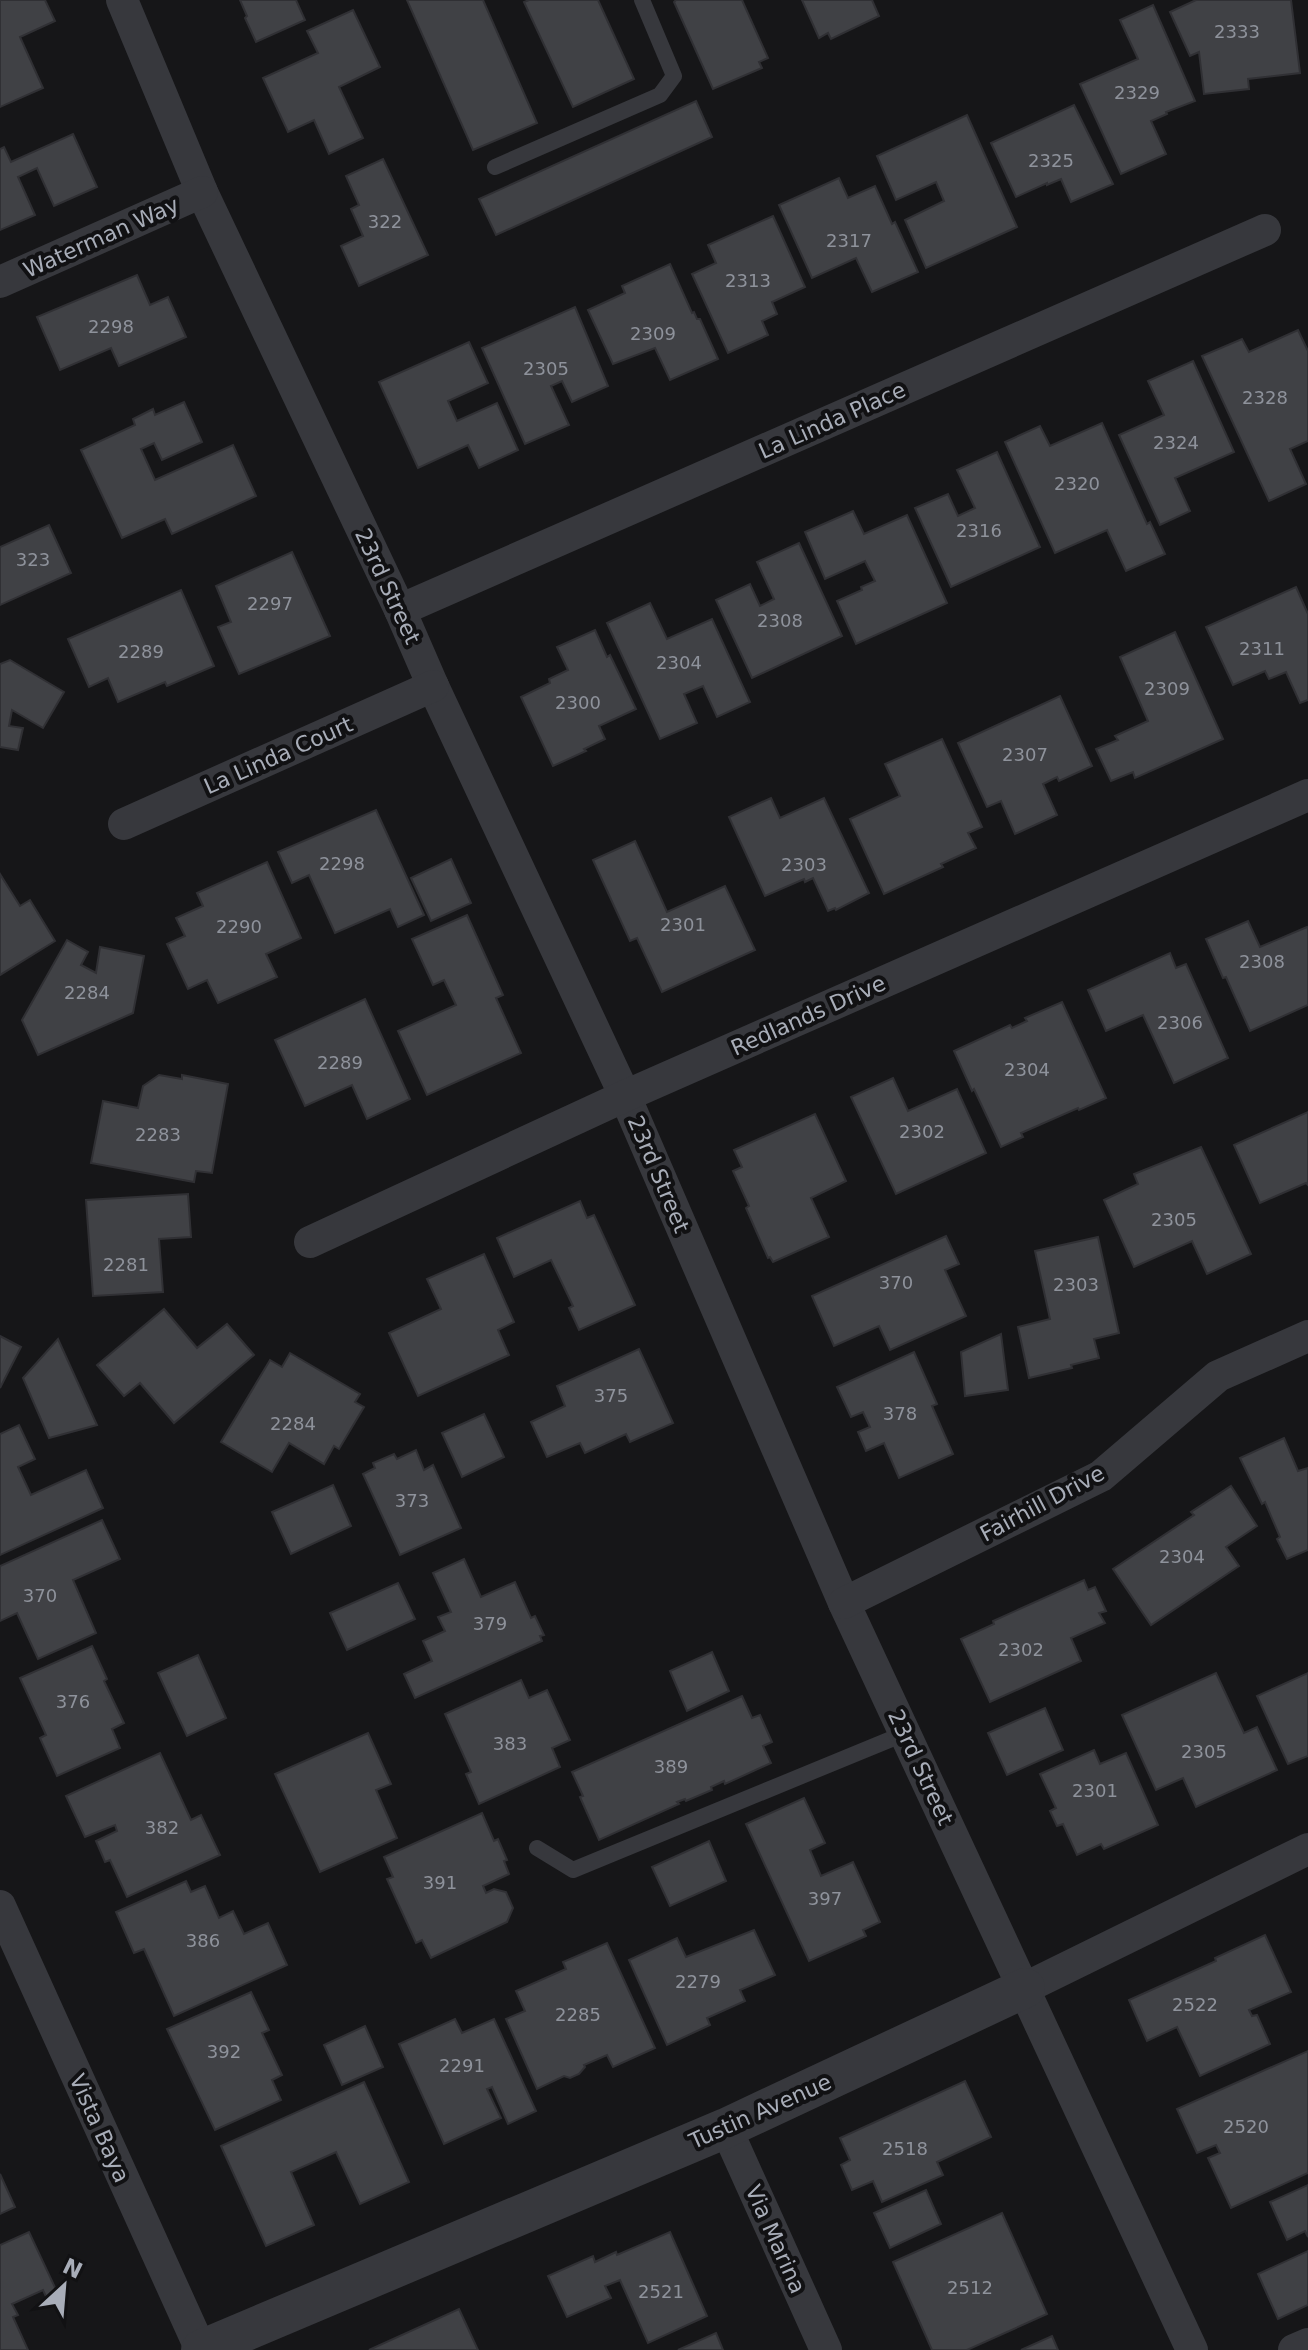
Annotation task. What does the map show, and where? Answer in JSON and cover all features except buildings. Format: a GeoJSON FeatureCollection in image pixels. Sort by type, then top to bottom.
{"type":"FeatureCollection","features":[{"type":"Feature","properties":{"kind":"street","name":"23rd Street"},"geometry":{"type":"LineString","coordinates":[[122,0],[202,192],[625,1096],[844,1603],[1192,2350]]}},
{"type":"Feature","properties":{"kind":"street","name":"Waterman Way"},"geometry":{"type":"LineString","coordinates":[[0,282],[202,192]]}},
{"type":"Feature","properties":{"kind":"street","name":"La Linda Place"},"geometry":{"type":"LineString","coordinates":[[400,610],[1265,230]]}},
{"type":"Feature","properties":{"kind":"street","name":"La Linda Court"},"geometry":{"type":"LineString","coordinates":[[124,824],[433,686]]}},
{"type":"Feature","properties":{"kind":"street","name":"Redlands Drive"},"geometry":{"type":"LineString","coordinates":[[310,1242],[625,1096],[1308,795]]}},
{"type":"Feature","properties":{"kind":"street","name":"Fairhill Drive"},"geometry":{"type":"LineString","coordinates":[[844,1603],[1101,1476],[1218,1376],[1308,1336]]}},
{"type":"Feature","properties":{"kind":"street","name":"Tustin Avenue"},"geometry":{"type":"LineString","coordinates":[[201,2350],[726,2128],[1025,1988],[1308,1849]]}},
{"type":"Feature","properties":{"kind":"street","name":"Vista Baya"},"geometry":{"type":"LineString","coordinates":[[0,1906],[201,2350]]}},
{"type":"Feature","properties":{"kind":"street","name":"Via Marina"},"geometry":{"type":"LineString","coordinates":[[726,2128],[826,2350]]}},
{"type":"Feature","properties":{"kind":"street"},"geometry":{"type":"LineString","coordinates":[[1294,2350],[1308,2344]]}},
{"type":"Feature","properties":{"kind":"lane"},"geometry":{"type":"LineString","coordinates":[[495,167],[660,95],[674,76],[642,0]]}},
{"type":"Feature","properties":{"kind":"lane"},"geometry":{"type":"LineString","coordinates":[[537,1848],[573,1870],[906,1733]]}}]}
